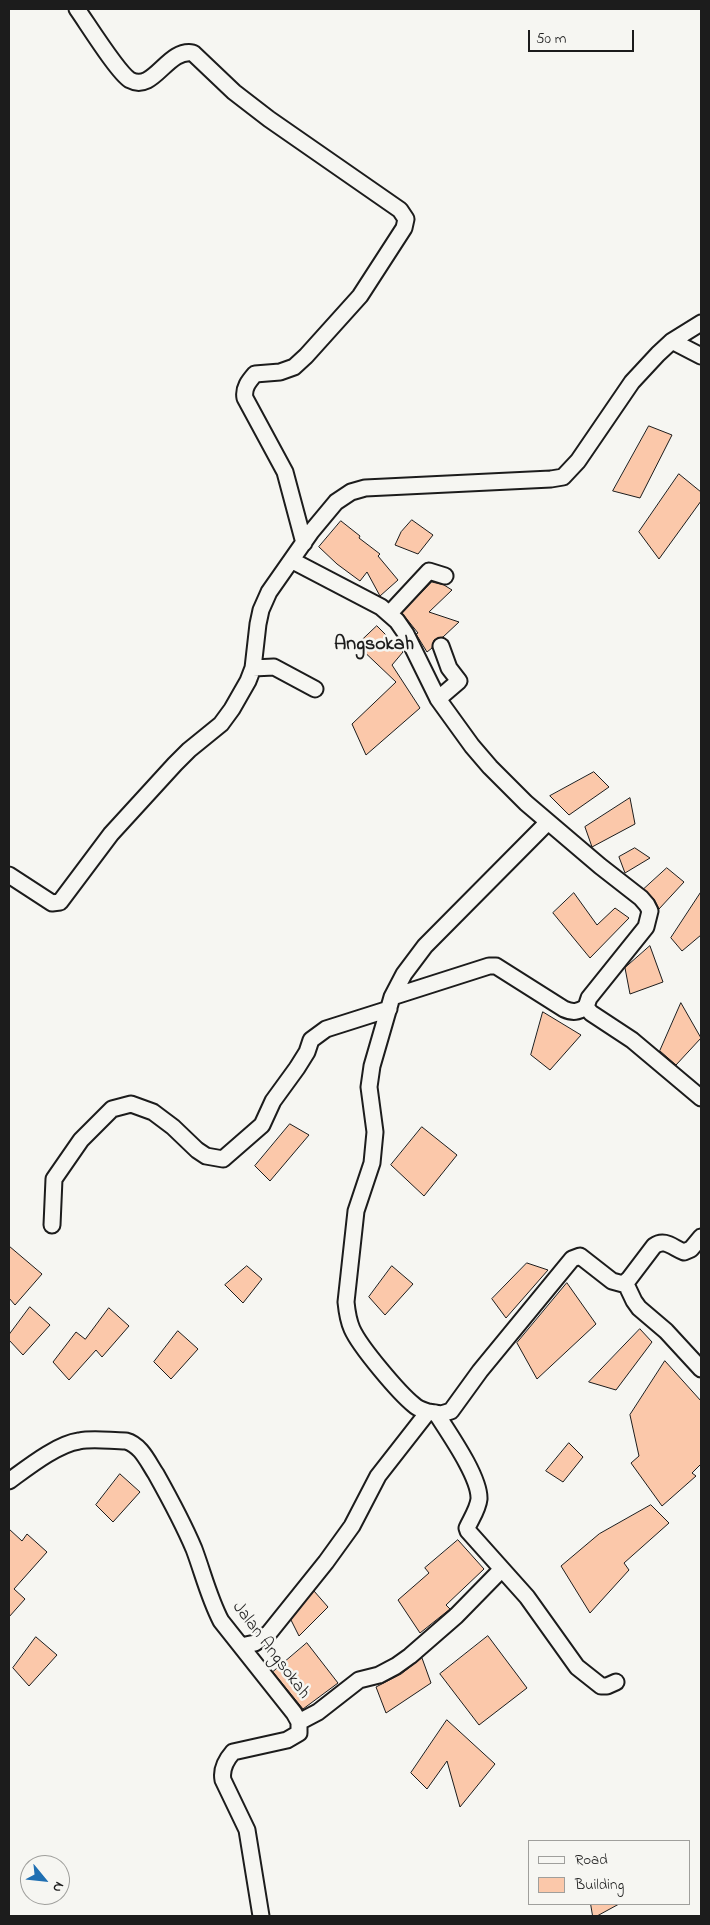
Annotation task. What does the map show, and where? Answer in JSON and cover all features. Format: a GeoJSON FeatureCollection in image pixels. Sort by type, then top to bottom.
{"type":"FeatureCollection","features":[{"type":"Feature","properties":{"kind":"street"},"geometry":{"type":"LineString","coordinates":[[77,9],[116,64],[130,79],[141,82],[157,74],[170,60],[179,54],[193,53],[234,92],[313,151],[400,210],[406,219],[404,228],[360,296],[306,356],[294,367],[280,372],[255,374],[244,392],[245,398],[286,472],[304,543]]}},
{"type":"Feature","properties":{"kind":"street"},"geometry":{"type":"LineString","coordinates":[[9,876],[52,903],[60,902],[111,834],[175,764],[221,724],[240,696],[253,668],[261,610],[269,592],[336,502],[352,492],[365,488],[563,477],[578,461],[632,382],[672,341],[701,323]]}},
{"type":"Feature","properties":{"kind":"street"},"geometry":{"type":"LineString","coordinates":[[672,341],[701,356]]}},
{"type":"Feature","properties":{"kind":"street"},"geometry":{"type":"LineString","coordinates":[[327,529],[336,502]]}},
{"type":"Feature","properties":{"kind":"street"},"geometry":{"type":"LineString","coordinates":[[52,1225],[51,1209],[54,1179],[81,1140],[112,1109],[131,1104],[152,1112],[173,1127],[206,1156],[223,1159],[262,1126],[278,1093],[307,1052],[311,1040],[326,1029],[489,966],[496,966],[564,1009],[571,1012],[578,1011],[586,1007],[589,998],[646,927],[649,920],[650,912],[641,898],[548,822],[490,768],[438,699],[406,634],[397,621],[381,608],[293,560]]}},
{"type":"Feature","properties":{"kind":"street"},"geometry":{"type":"LineString","coordinates":[[388,614],[429,571],[445,576]]}},
{"type":"Feature","properties":{"kind":"street"},"geometry":{"type":"LineString","coordinates":[[438,699],[459,681],[449,668],[441,646]]}},
{"type":"Feature","properties":{"kind":"street"},"geometry":{"type":"LineString","coordinates":[[253,668],[274,667],[315,689]]}},
{"type":"Feature","properties":{"kind":"street"},"geometry":{"type":"LineString","coordinates":[[548,822],[425,946],[404,974],[391,1003],[372,1066],[369,1087],[375,1132],[372,1163],[356,1212],[346,1302],[348,1317],[353,1330],[367,1351],[414,1405],[432,1413],[447,1413],[452,1411],[480,1372],[572,1258],[580,1256],[617,1284],[625,1282],[648,1253],[659,1243],[664,1242],[684,1252],[691,1249],[701,1237]]}},
{"type":"Feature","properties":{"kind":"street"},"geometry":{"type":"LineString","coordinates":[[586,1007],[591,1013],[632,1040],[701,1098]]}},
{"type":"Feature","properties":{"kind":"street"},"geometry":{"type":"LineString","coordinates":[[625,1282],[639,1308],[666,1331],[701,1369]]}},
{"type":"Feature","properties":{"kind":"street"},"geometry":{"type":"LineString","coordinates":[[432,1413],[455,1443],[475,1480],[479,1499],[467,1528],[468,1531],[527,1597],[578,1667],[601,1686],[608,1686],[616,1682]]}},
{"type":"Feature","properties":{"kind":"street"},"geometry":{"type":"LineString","coordinates":[[241,1646],[254,1644],[269,1632],[326,1562],[352,1526],[378,1476],[432,1413]]}},
{"type":"Feature","properties":{"kind":"street","name":"Jalan Angsokah"},"geometry":{"type":"LineString","coordinates":[[9,1481],[34,1463],[77,1441],[126,1441],[135,1445],[145,1457],[182,1520],[212,1604],[221,1621],[299,1722],[299,1733],[287,1740],[233,1752],[222,1772],[223,1780],[247,1830],[261,1916]]}},
{"type":"Feature","properties":{"kind":"street"},"geometry":{"type":"LineString","coordinates":[[299,1722],[318,1712],[360,1680],[388,1670],[410,1656],[456,1616],[502,1568]]}},
{"type":"Feature","properties":{"kind":"building"},"geometry":{"type":"Polygon","coordinates":[[[649,426],[672,435],[640,498],[613,491],[649,426]]]}},
{"type":"Feature","properties":{"kind":"building"},"geometry":{"type":"Polygon","coordinates":[[[679,474],[701,492],[701,501],[659,559],[639,532],[679,474]]]}},
{"type":"Feature","properties":{"kind":"building"},"geometry":{"type":"Polygon","coordinates":[[[412,520],[433,535],[418,554],[395,545],[401,532],[412,520]]]}},
{"type":"Feature","properties":{"kind":"building"},"geometry":{"type":"Polygon","coordinates":[[[341,521],[380,554],[378,556],[398,580],[380,596],[367,572],[360,581],[337,564],[319,547],[341,521]]]}},
{"type":"Feature","properties":{"kind":"building"},"geometry":{"type":"Polygon","coordinates":[[[432,582],[444,585],[452,590],[429,612],[459,622],[443,637],[434,640],[432,648],[427,652],[416,634],[418,633],[402,613],[432,582]]]}},
{"type":"Feature","properties":{"kind":"building"},"geometry":{"type":"Polygon","coordinates":[[[377,626],[403,652],[392,665],[420,708],[366,755],[352,724],[396,682],[357,645],[377,626]]]}},
{"type":"Feature","properties":{"kind":"building"},"geometry":{"type":"Polygon","coordinates":[[[594,772],[609,787],[569,815],[550,796],[594,772]]]}},
{"type":"Feature","properties":{"kind":"building"},"geometry":{"type":"Polygon","coordinates":[[[630,798],[635,824],[592,847],[585,827],[630,798]]]}},
{"type":"Feature","properties":{"kind":"building"},"geometry":{"type":"Polygon","coordinates":[[[635,848],[650,858],[625,873],[619,857],[635,848]]]}},
{"type":"Feature","properties":{"kind":"building"},"geometry":{"type":"Polygon","coordinates":[[[667,868],[684,882],[659,909],[654,899],[644,889],[667,868]]]}},
{"type":"Feature","properties":{"kind":"building"},"geometry":{"type":"Polygon","coordinates":[[[701,892],[701,935],[682,951],[671,938],[701,892]]]}},
{"type":"Feature","properties":{"kind":"building"},"geometry":{"type":"Polygon","coordinates":[[[574,893],[597,925],[615,908],[629,918],[590,958],[553,913],[574,893]]]}},
{"type":"Feature","properties":{"kind":"building"},"geometry":{"type":"Polygon","coordinates":[[[650,946],[663,982],[630,994],[625,968],[650,946]]]}},
{"type":"Feature","properties":{"kind":"building"},"geometry":{"type":"Polygon","coordinates":[[[681,1003],[701,1038],[676,1065],[660,1051],[681,1003]]]}},
{"type":"Feature","properties":{"kind":"building"},"geometry":{"type":"Polygon","coordinates":[[[543,1012],[581,1035],[550,1070],[531,1055],[543,1012]]]}},
{"type":"Feature","properties":{"kind":"building"},"geometry":{"type":"Polygon","coordinates":[[[290,1124],[309,1135],[270,1181],[255,1166],[290,1124]]]}},
{"type":"Feature","properties":{"kind":"building"},"geometry":{"type":"Polygon","coordinates":[[[422,1127],[457,1155],[424,1196],[391,1165],[422,1127]]]}},
{"type":"Feature","properties":{"kind":"building"},"geometry":{"type":"Polygon","coordinates":[[[9,1246],[42,1274],[15,1305],[9,1298],[9,1246]]]}},
{"type":"Feature","properties":{"kind":"building"},"geometry":{"type":"Polygon","coordinates":[[[527,1263],[548,1270],[506,1318],[492,1299],[527,1263]]]}},
{"type":"Feature","properties":{"kind":"building"},"geometry":{"type":"Polygon","coordinates":[[[247,1266],[262,1279],[243,1303],[225,1285],[247,1266]]]}},
{"type":"Feature","properties":{"kind":"building"},"geometry":{"type":"Polygon","coordinates":[[[392,1266],[413,1284],[385,1315],[369,1297],[392,1266]]]}},
{"type":"Feature","properties":{"kind":"building"},"geometry":{"type":"Polygon","coordinates":[[[567,1283],[596,1324],[537,1379],[517,1343],[567,1283]]]}},
{"type":"Feature","properties":{"kind":"building"},"geometry":{"type":"Polygon","coordinates":[[[30,1307],[50,1325],[23,1355],[9,1340],[9,1335],[30,1307]]]}},
{"type":"Feature","properties":{"kind":"building"},"geometry":{"type":"Polygon","coordinates":[[[109,1308],[129,1326],[102,1357],[96,1350],[69,1380],[53,1362],[76,1332],[85,1339],[109,1308]]]}},
{"type":"Feature","properties":{"kind":"building"},"geometry":{"type":"Polygon","coordinates":[[[640,1329],[652,1342],[616,1390],[589,1382],[640,1329]]]}},
{"type":"Feature","properties":{"kind":"building"},"geometry":{"type":"Polygon","coordinates":[[[178,1331],[198,1349],[171,1379],[154,1362],[178,1331]]]}},
{"type":"Feature","properties":{"kind":"building"},"geometry":{"type":"Polygon","coordinates":[[[665,1361],[701,1401],[701,1464],[692,1473],[696,1476],[662,1506],[631,1463],[639,1456],[630,1415],[665,1361]]]}},
{"type":"Feature","properties":{"kind":"building"},"geometry":{"type":"Polygon","coordinates":[[[569,1443],[583,1457],[563,1482],[546,1471],[569,1443]]]}},
{"type":"Feature","properties":{"kind":"building"},"geometry":{"type":"Polygon","coordinates":[[[120,1474],[140,1492],[113,1522],[96,1505],[120,1474]]]}},
{"type":"Feature","properties":{"kind":"building"},"geometry":{"type":"Polygon","coordinates":[[[651,1505],[669,1523],[624,1563],[629,1570],[590,1613],[561,1566],[599,1534],[651,1505]]]}},
{"type":"Feature","properties":{"kind":"building"},"geometry":{"type":"Polygon","coordinates":[[[9,1529],[22,1541],[27,1534],[47,1552],[14,1589],[25,1599],[9,1617],[9,1529]]]}},
{"type":"Feature","properties":{"kind":"building"},"geometry":{"type":"Polygon","coordinates":[[[458,1540],[484,1569],[446,1605],[450,1609],[420,1633],[398,1600],[429,1573],[425,1568],[458,1540]]]}},
{"type":"Feature","properties":{"kind":"building"},"geometry":{"type":"Polygon","coordinates":[[[314,1591],[328,1607],[299,1636],[291,1620],[314,1591]]]}},
{"type":"Feature","properties":{"kind":"building"},"geometry":{"type":"Polygon","coordinates":[[[488,1636],[527,1688],[479,1725],[440,1674],[488,1636]]]}},
{"type":"Feature","properties":{"kind":"building"},"geometry":{"type":"Polygon","coordinates":[[[36,1637],[57,1655],[29,1686],[13,1668],[36,1637]]]}},
{"type":"Feature","properties":{"kind":"building"},"geometry":{"type":"Polygon","coordinates":[[[307,1643],[338,1683],[303,1709],[273,1672],[307,1643]]]}},
{"type":"Feature","properties":{"kind":"building"},"geometry":{"type":"Polygon","coordinates":[[[422,1658],[431,1683],[386,1713],[376,1687],[401,1674],[422,1658]]]}},
{"type":"Feature","properties":{"kind":"building"},"geometry":{"type":"Polygon","coordinates":[[[447,1720],[495,1764],[460,1807],[447,1761],[427,1789],[411,1773],[447,1720]]]}},
{"type":"Feature","properties":{"kind":"building"},"geometry":{"type":"Polygon","coordinates":[[[591,1905],[617,1905],[597,1916],[593,1916],[591,1905]]]}},
{"type":"Feature","properties":{"kind":"district","name":"Angsokah"},"geometry":{"type":"Point","coordinates":[374,646]}}]}
